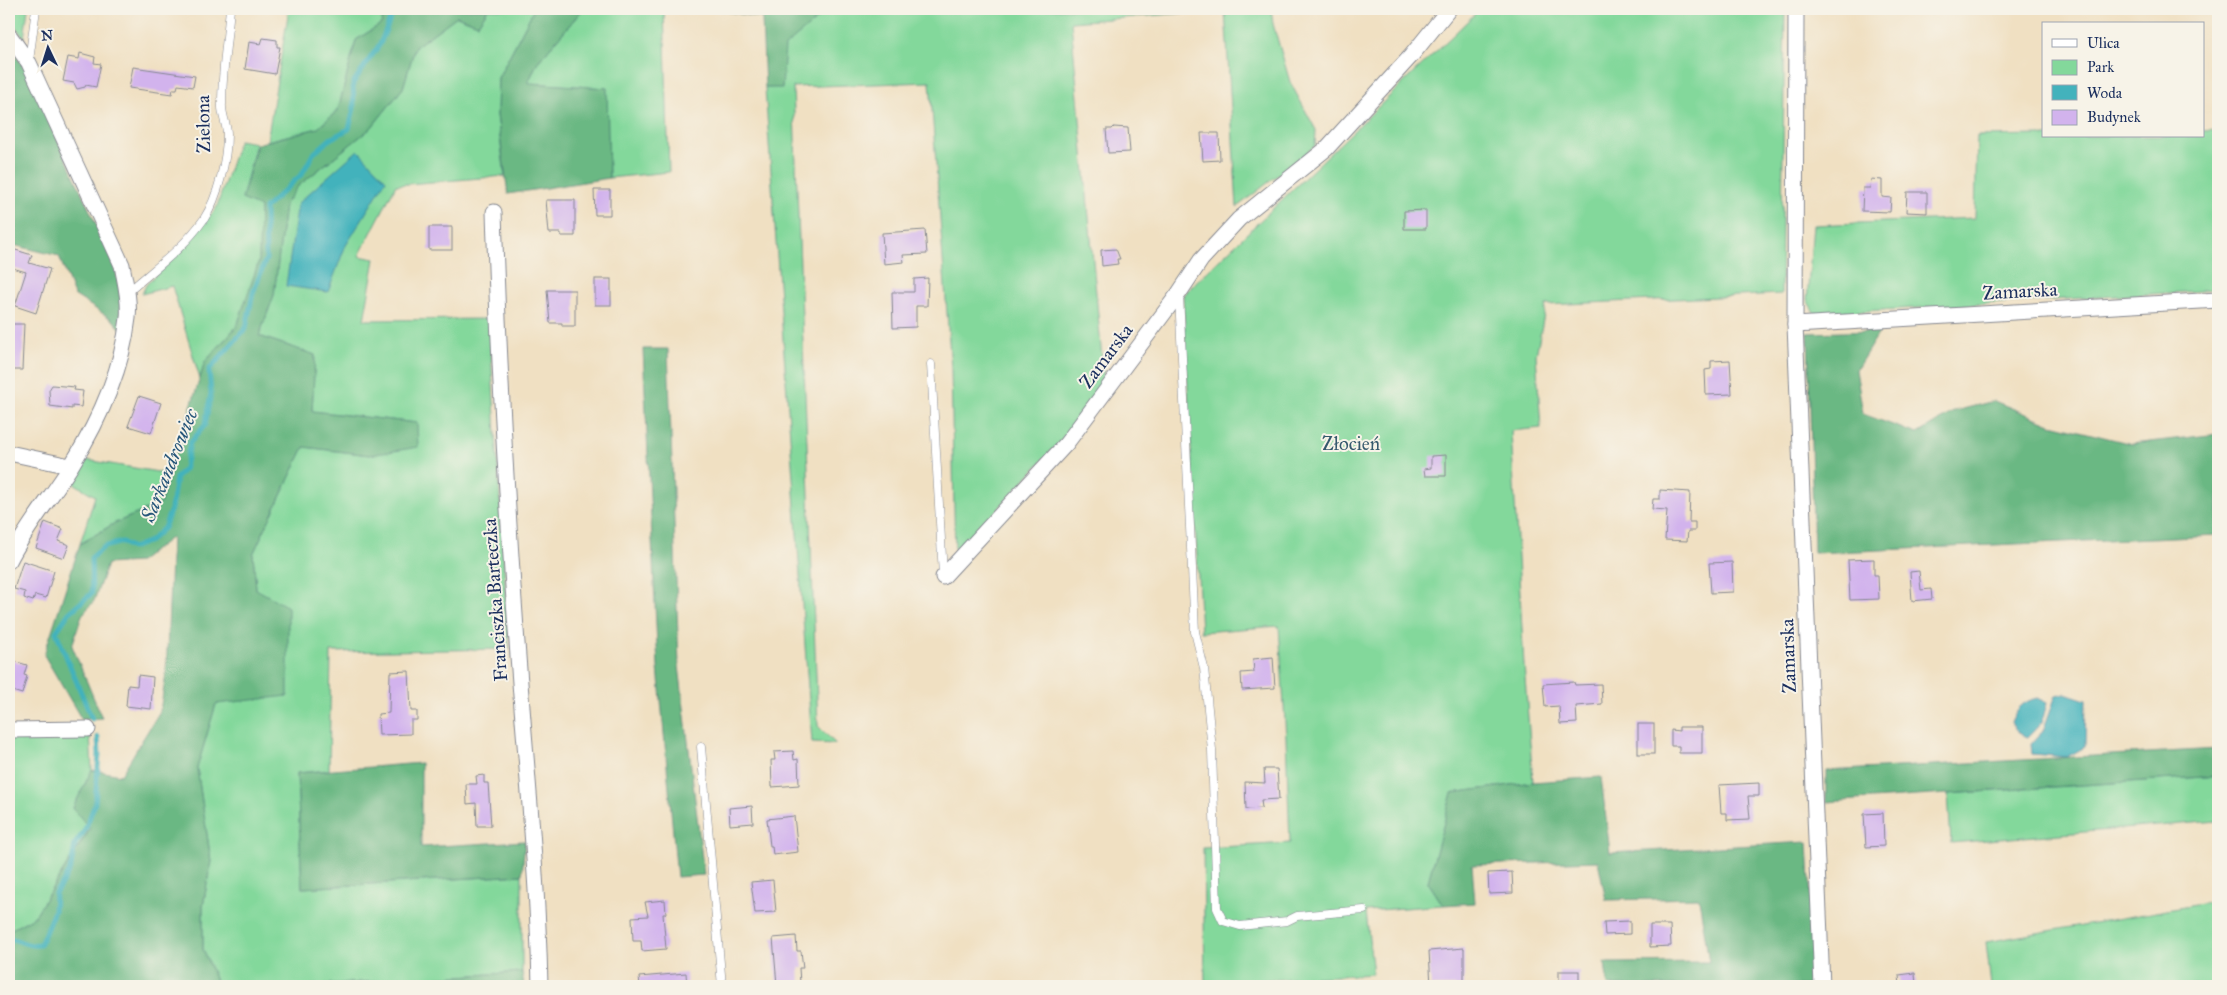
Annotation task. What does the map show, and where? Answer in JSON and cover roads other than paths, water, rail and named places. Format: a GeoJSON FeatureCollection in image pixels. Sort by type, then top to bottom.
{"type":"FeatureCollection","features":[{"type":"Feature","properties":{"kind":"street","name":"Zamarska"},"geometry":{"type":"LineString","coordinates":[[944,577],[1066,444],[1179,293],[1201,260],[1239,219],[1326,149],[1411,56],[1449,9]]}},
{"type":"Feature","properties":{"kind":"street","name":"Zamarska"},"geometry":{"type":"LineString","coordinates":[[1796,9],[1795,325],[1822,986]]}},
{"type":"Feature","properties":{"kind":"street"},"geometry":{"type":"LineString","coordinates":[[9,36],[29,63],[122,265],[127,293],[128,317],[117,368],[99,417],[70,466],[21,537],[9,561]]}},
{"type":"Feature","properties":{"kind":"street","name":"Franciszka Barteczka"},"geometry":{"type":"LineString","coordinates":[[494,212],[503,416],[520,682],[536,870],[540,986]]}},
{"type":"Feature","properties":{"kind":"street","name":"Zamarska"},"geometry":{"type":"LineString","coordinates":[[1795,325],[2218,300]]}},
{"type":"Feature","properties":{"kind":"street"},"geometry":{"type":"LineString","coordinates":[[9,453],[70,466]]}},
{"type":"Feature","properties":{"kind":"street"},"geometry":{"type":"LineString","coordinates":[[9,730],[88,729]]}},
{"type":"Feature","properties":{"kind":"lane"},"geometry":{"type":"LineString","coordinates":[[29,63],[36,9]]}},
{"type":"Feature","properties":{"kind":"lane","name":"Zielona"},"geometry":{"type":"LineString","coordinates":[[127,293],[166,262],[205,218],[213,201],[221,177],[227,134],[221,107],[230,9]]}},
{"type":"Feature","properties":{"kind":"lane"},"geometry":{"type":"LineString","coordinates":[[1179,293],[1195,632],[1204,668],[1212,750],[1217,908],[1223,921],[1240,926],[1287,921],[1297,916],[1364,910]]}},
{"type":"Feature","properties":{"kind":"lane","name":"Zamarska"},"geometry":{"type":"LineString","coordinates":[[931,364],[944,577]]}},
{"type":"Feature","properties":{"kind":"lane"},"geometry":{"type":"LineString","coordinates":[[701,747],[722,986]]}},
{"type":"Feature","properties":{"kind":"water"},"geometry":{"type":"Polygon","coordinates":[[[358,150],[386,180],[345,247],[328,292],[286,286],[298,203],[358,150]]]}},
{"type":"Feature","properties":{"kind":"water"},"geometry":{"type":"Polygon","coordinates":[[[2065,693],[2086,700],[2085,747],[2067,757],[2032,754],[2031,744],[2043,731],[2056,695],[2065,693]]]}},
{"type":"Feature","properties":{"kind":"water"},"geometry":{"type":"Polygon","coordinates":[[[2037,698],[2047,703],[2042,722],[2028,737],[2017,732],[2011,722],[2021,706],[2027,701],[2037,698]]]}},
{"type":"Feature","properties":{"kind":"waterway","name":"Sarkandrowiec"},"geometry":{"type":"LineString","coordinates":[[92,719],[56,632],[69,613],[92,593],[91,558],[104,547],[122,542],[132,548],[150,541],[164,528],[171,509],[176,478],[185,468],[190,443],[205,425],[211,393],[209,370],[246,328],[253,293],[266,259],[265,208],[302,174],[313,154],[330,139],[349,129],[354,108],[353,83],[380,44],[391,17],[401,9]]}},
{"type":"Feature","properties":{"kind":"waterway","name":"Sarkandrowiec"},"geometry":{"type":"LineString","coordinates":[[9,938],[28,944],[40,945],[54,911],[55,893],[71,867],[75,844],[85,830],[95,803],[99,754],[98,737]]}},
{"type":"Feature","properties":{"kind":"park label","name":"Złocień"},"geometry":{"type":"Point","coordinates":[1351,443]}}]}
